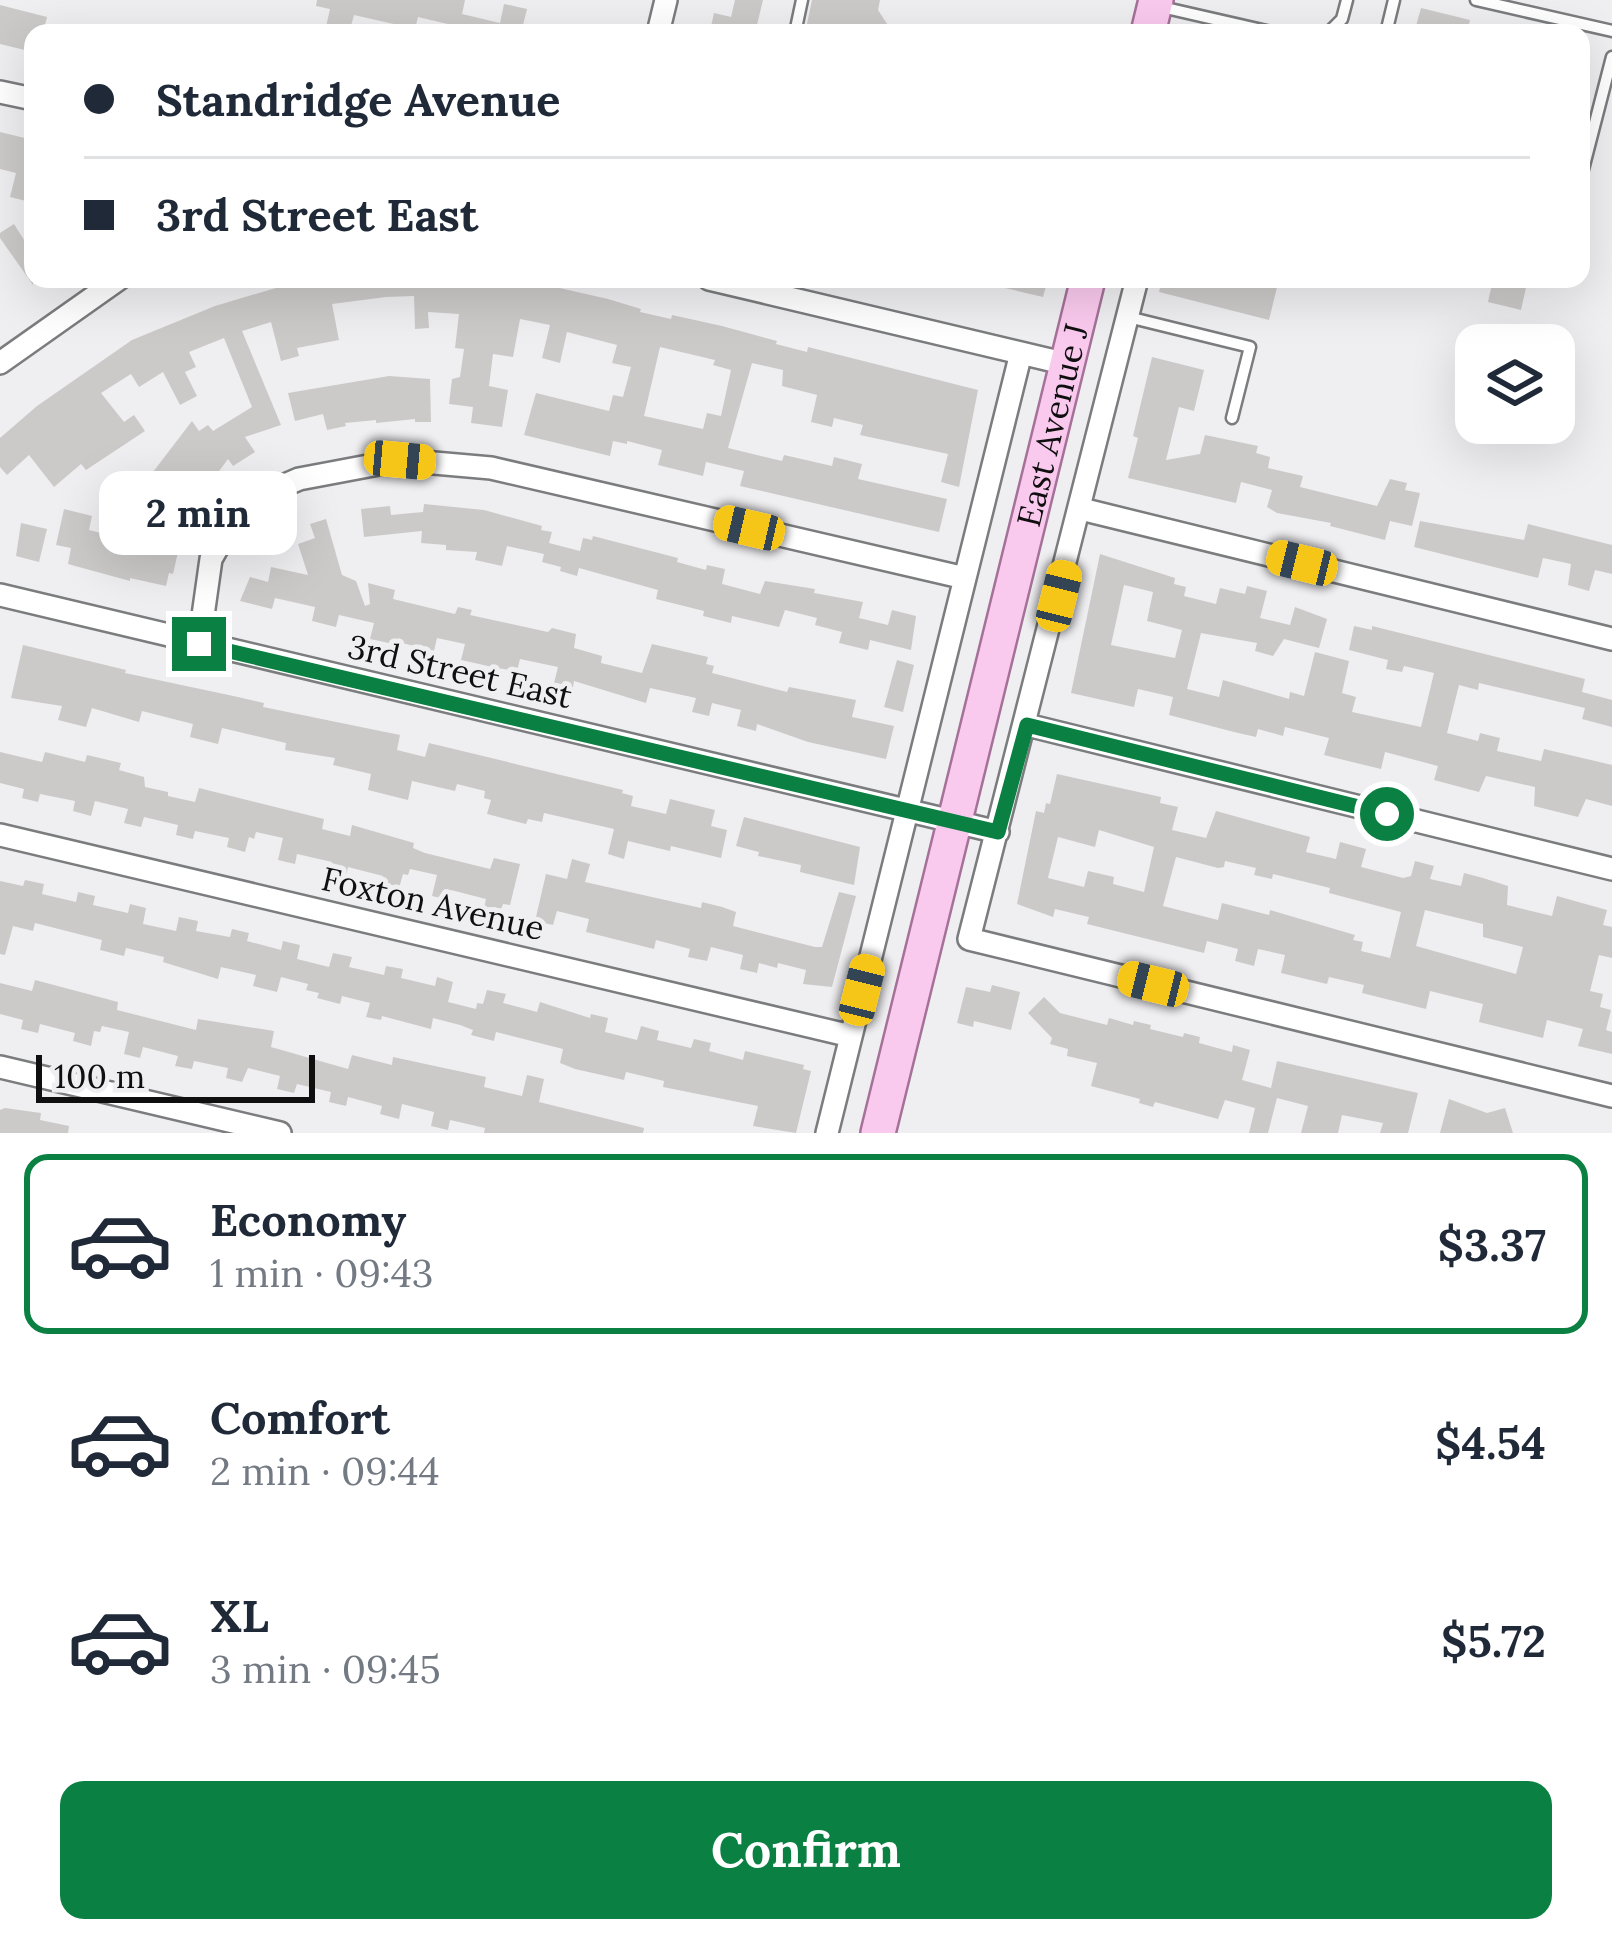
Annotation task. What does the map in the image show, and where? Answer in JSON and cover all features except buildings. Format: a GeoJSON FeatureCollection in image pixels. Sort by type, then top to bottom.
{"type":"FeatureCollection","features":[{"type":"Feature","properties":{"kind":"main road","name":"East Avenue J"},"geometry":{"type":"LineString","coordinates":[[878,1133],[1086,288]]}},
{"type":"Feature","properties":{"kind":"street"},"geometry":{"type":"LineString","coordinates":[[0,363],[106,288]]}},
{"type":"Feature","properties":{"kind":"street"},"geometry":{"type":"LineString","coordinates":[[747,288],[1067,364]]}},
{"type":"Feature","properties":{"kind":"street"},"geometry":{"type":"LineString","coordinates":[[1135,288],[970,939],[1612,1096]]}},
{"type":"Feature","properties":{"kind":"street","name":"East Avenue J"},"geometry":{"type":"LineString","coordinates":[[826,1133],[1021,353]]}},
{"type":"Feature","properties":{"kind":"street"},"geometry":{"type":"LineString","coordinates":[[199,644],[211,559],[243,503],[299,479],[400,460],[491,468],[965,578]]}},
{"type":"Feature","properties":{"kind":"street"},"geometry":{"type":"LineString","coordinates":[[1081,509],[1612,640]]}},
{"type":"Feature","properties":{"kind":"street","name":"3rd Street East"},"geometry":{"type":"LineString","coordinates":[[0,595],[998,832]]}},
{"type":"Feature","properties":{"kind":"street"},"geometry":{"type":"LineString","coordinates":[[1027,725],[1612,869]]}},
{"type":"Feature","properties":{"kind":"street","name":"Foxton Avenue"},"geometry":{"type":"LineString","coordinates":[[0,835],[851,1036]]}},
{"type":"Feature","properties":{"kind":"street"},"geometry":{"type":"LineString","coordinates":[[0,1067],[280,1133]]}},
{"type":"Feature","properties":{"kind":"lane"},"geometry":{"type":"LineString","coordinates":[[1476,0],[1581,24]]}},
{"type":"Feature","properties":{"kind":"lane"},"geometry":{"type":"LineString","coordinates":[[1153,13],[1220,24]]}},
{"type":"Feature","properties":{"kind":"lane"},"geometry":{"type":"LineString","coordinates":[[1590,142],[1612,56]]}},
{"type":"Feature","properties":{"kind":"lane"},"geometry":{"type":"LineString","coordinates":[[1128,317],[1250,347],[1232,418]]}},
{"type":"Feature","properties":{"kind":"route"},"geometry":{"type":"LineString","coordinates":[[199,644],[998,832],[1027,725],[1387,814]]}}]}
